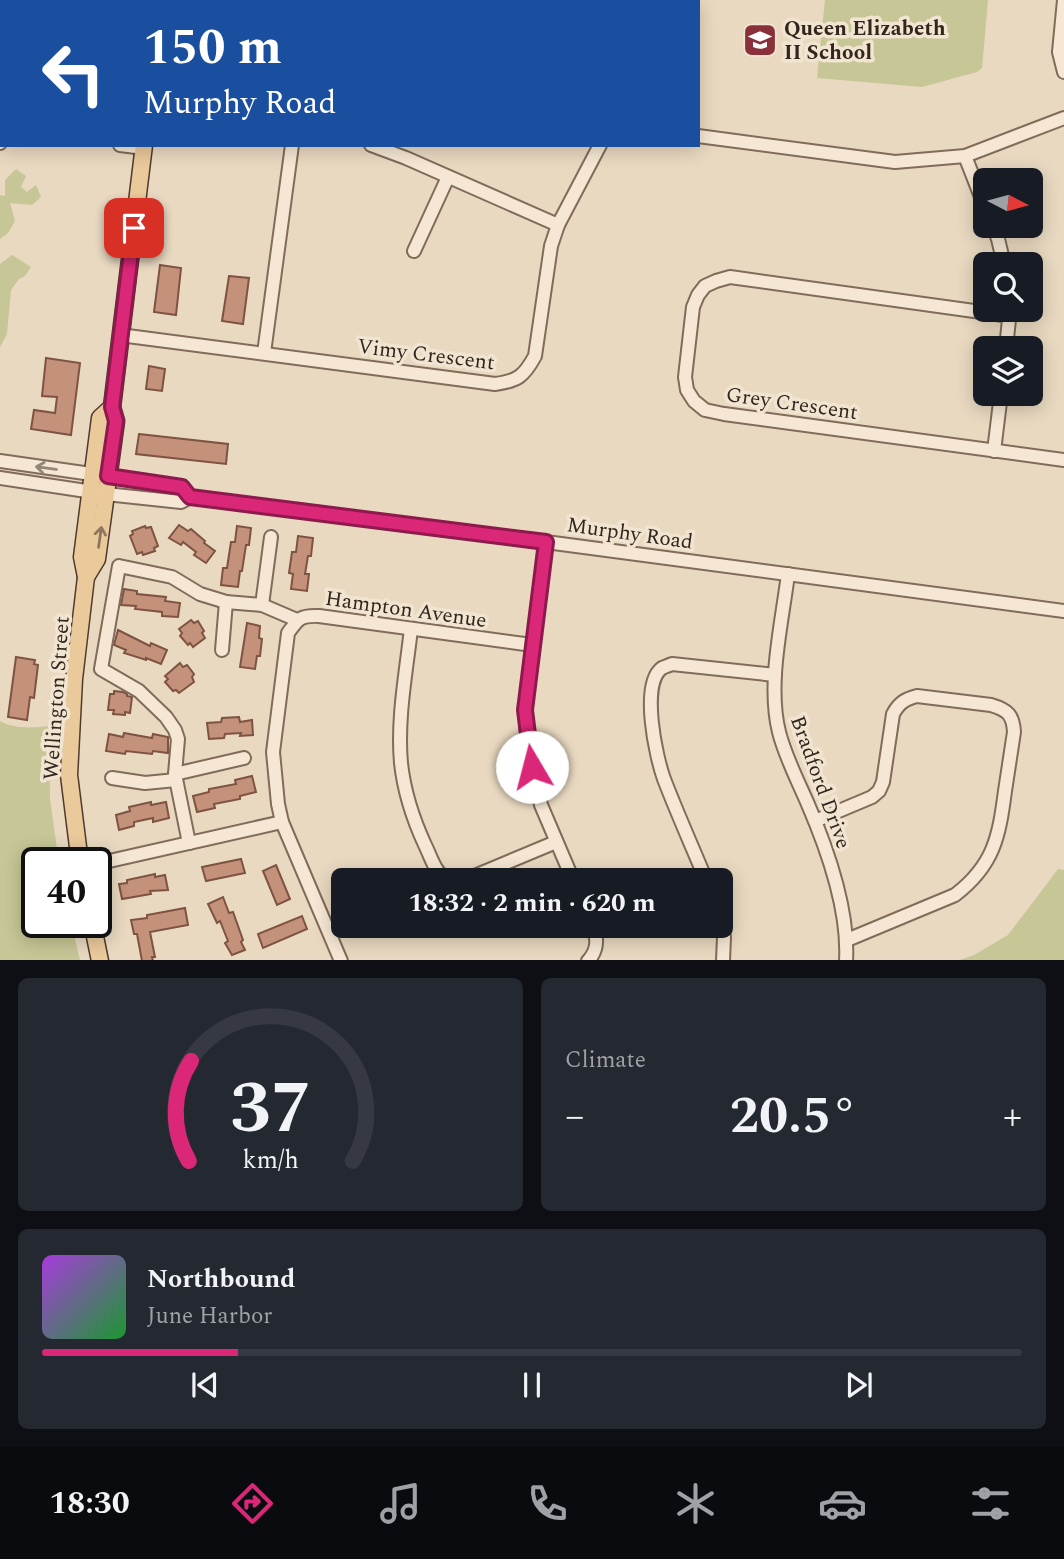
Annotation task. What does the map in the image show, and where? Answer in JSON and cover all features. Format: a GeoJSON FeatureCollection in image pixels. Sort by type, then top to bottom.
{"type":"FeatureCollection","features":[{"type":"Feature","properties":{"kind":"main road","name":"Wellington Street"},"geometry":{"type":"LineString","coordinates":[[78,847],[69,775],[74,679],[86,578],[97,559],[100,418],[112,407],[144,147]]}},
{"type":"Feature","properties":{"kind":"main road"},"geometry":{"type":"LineString","coordinates":[[95,938],[100,960]]}},
{"type":"Feature","properties":{"kind":"street"},"geometry":{"type":"LineString","coordinates":[[1064,0],[1059,52],[1064,72]]}},
{"type":"Feature","properties":{"kind":"street"},"geometry":{"type":"LineString","coordinates":[[700,136],[895,162],[965,156],[1064,118]]}},
{"type":"Feature","properties":{"kind":"street"},"geometry":{"type":"LineString","coordinates":[[264,353],[292,147]]}},
{"type":"Feature","properties":{"kind":"street"},"geometry":{"type":"LineString","coordinates":[[376,147],[558,225]]}},
{"type":"Feature","properties":{"kind":"street","name":"Vimy Crescent"},"geometry":{"type":"LineString","coordinates":[[120,335],[495,384],[509,382],[520,377],[535,356],[548,259],[558,225],[599,147]]}},
{"type":"Feature","properties":{"kind":"street"},"geometry":{"type":"LineString","coordinates":[[965,156],[973,176]]}},
{"type":"Feature","properties":{"kind":"street"},"geometry":{"type":"LineString","coordinates":[[414,251],[448,177]]}},
{"type":"Feature","properties":{"kind":"street","name":"Grey Crescent"},"geometry":{"type":"LineString","coordinates":[[973,308],[730,277],[716,281],[705,286],[693,307],[684,377],[687,390],[694,401],[705,410],[724,414],[1064,460]]}},
{"type":"Feature","properties":{"kind":"street"},"geometry":{"type":"LineString","coordinates":[[994,451],[1000,406]]}},
{"type":"Feature","properties":{"kind":"street","name":"Murphy Road"},"geometry":{"type":"LineString","coordinates":[[0,461],[182,487],[190,497]]}},
{"type":"Feature","properties":{"kind":"street","name":"Murphy Road"},"geometry":{"type":"LineString","coordinates":[[0,478],[181,502],[190,497],[1064,611]]}},
{"type":"Feature","properties":{"kind":"street"},"geometry":{"type":"LineString","coordinates":[[262,605],[271,537]]}},
{"type":"Feature","properties":{"kind":"street"},"geometry":{"type":"LineString","coordinates":[[546,542],[525,710],[529,753],[541,805],[568,868]]}},
{"type":"Feature","properties":{"kind":"street"},"geometry":{"type":"LineString","coordinates":[[189,843],[176,777],[178,739],[166,717],[139,691],[101,669],[119,566],[172,577],[200,594],[226,602],[262,605],[298,620]]}},
{"type":"Feature","properties":{"kind":"street","name":"Bradford Drive"},"geometry":{"type":"LineString","coordinates":[[788,574],[775,676],[774,695],[779,733],[834,876],[847,940],[846,960]]}},
{"type":"Feature","properties":{"kind":"street"},"geometry":{"type":"LineString","coordinates":[[222,650],[226,602]]}},
{"type":"Feature","properties":{"kind":"street","name":"Hampton Avenue"},"geometry":{"type":"LineString","coordinates":[[341,960],[282,821],[278,804],[273,752],[288,633],[298,620],[306,615],[532,645]]}},
{"type":"Feature","properties":{"kind":"street"},"geometry":{"type":"LineString","coordinates":[[411,629],[401,723],[401,760],[407,796],[435,868]]}},
{"type":"Feature","properties":{"kind":"street"},"geometry":{"type":"LineString","coordinates":[[701,868],[664,778],[658,756],[652,718],[652,686],[656,674],[663,667],[672,664],[775,676]]}},
{"type":"Feature","properties":{"kind":"street"},"geometry":{"type":"LineString","coordinates":[[815,821],[864,801],[879,791],[883,782],[893,714],[898,705],[907,699],[918,696],[991,705],[1003,709],[1009,715],[1014,732],[1001,827],[988,860],[967,886],[955,895],[847,940]]}},
{"type":"Feature","properties":{"kind":"street"},"geometry":{"type":"LineString","coordinates":[[112,778],[145,783],[244,758]]}},
{"type":"Feature","properties":{"kind":"street"},"geometry":{"type":"LineString","coordinates":[[112,860],[282,821]]}},
{"type":"Feature","properties":{"kind":"street"},"geometry":{"type":"LineString","coordinates":[[494,868],[556,842]]}},
{"type":"Feature","properties":{"kind":"street"},"geometry":{"type":"LineString","coordinates":[[589,960],[595,950],[597,938]]}},
{"type":"Feature","properties":{"kind":"street"},"geometry":{"type":"LineString","coordinates":[[723,960],[724,938]]}},
{"type":"Feature","properties":{"kind":"green space"},"geometry":{"type":"Polygon","coordinates":[[[825,0],[988,0],[982,68],[977,72],[922,87],[817,78],[825,0]]]}},
{"type":"Feature","properties":{"kind":"green space"},"geometry":{"type":"Polygon","coordinates":[[[16,169],[26,176],[21,187],[27,192],[36,185],[41,197],[32,205],[10,203],[15,221],[8,233],[0,239],[0,195],[5,196],[5,180],[16,169]]]}},
{"type":"Feature","properties":{"kind":"green space"},"geometry":{"type":"Polygon","coordinates":[[[12,255],[31,267],[11,290],[7,334],[0,347],[0,264],[12,255]]]}},
{"type":"Feature","properties":{"kind":"green space"},"geometry":{"type":"Polygon","coordinates":[[[0,721],[17,727],[49,726],[50,799],[57,847],[21,847],[21,938],[75,938],[80,960],[0,960],[0,721]]]}},
{"type":"Feature","properties":{"kind":"green space"},"geometry":{"type":"Polygon","coordinates":[[[1058,869],[1064,870],[1064,960],[960,960],[1008,935],[1058,869]]]}},
{"type":"Feature","properties":{"kind":"building"},"geometry":{"type":"Polygon","coordinates":[[[160,265],[181,268],[176,315],[154,312],[160,265]]]}},
{"type":"Feature","properties":{"kind":"building"},"geometry":{"type":"Polygon","coordinates":[[[229,276],[249,278],[243,324],[222,321],[229,276]]]}},
{"type":"Feature","properties":{"kind":"building"},"geometry":{"type":"Polygon","coordinates":[[[46,358],[80,363],[71,435],[31,429],[34,410],[55,413],[57,397],[42,396],[46,358]]]}},
{"type":"Feature","properties":{"kind":"building"},"geometry":{"type":"Polygon","coordinates":[[[149,366],[165,369],[162,391],[146,389],[149,366]]]}},
{"type":"Feature","properties":{"kind":"building"},"geometry":{"type":"Polygon","coordinates":[[[139,434],[228,444],[226,464],[136,454],[139,434]]]}},
{"type":"Feature","properties":{"kind":"building"},"geometry":{"type":"Polygon","coordinates":[[[179,525],[188,531],[191,529],[215,551],[206,563],[194,555],[196,552],[183,542],[181,545],[169,538],[179,525]]]}},
{"type":"Feature","properties":{"kind":"building"},"geometry":{"type":"Polygon","coordinates":[[[145,526],[151,527],[158,546],[154,548],[155,551],[137,554],[130,536],[132,531],[145,526]]]}},
{"type":"Feature","properties":{"kind":"building"},"geometry":{"type":"Polygon","coordinates":[[[237,526],[251,528],[238,587],[221,585],[223,568],[227,568],[231,542],[235,542],[237,526]]]}},
{"type":"Feature","properties":{"kind":"building"},"geometry":{"type":"Polygon","coordinates":[[[298,536],[313,538],[305,574],[309,574],[307,591],[291,589],[293,574],[289,573],[298,536]]]}},
{"type":"Feature","properties":{"kind":"building"},"geometry":{"type":"Polygon","coordinates":[[[124,589],[137,591],[137,594],[166,597],[165,601],[180,603],[178,617],[162,616],[162,612],[121,605],[124,589]]]}},
{"type":"Feature","properties":{"kind":"building"},"geometry":{"type":"Polygon","coordinates":[[[191,620],[194,623],[198,621],[205,638],[193,647],[180,636],[182,633],[179,629],[191,620]]]}},
{"type":"Feature","properties":{"kind":"building"},"geometry":{"type":"Polygon","coordinates":[[[247,623],[260,626],[259,638],[262,639],[255,669],[240,667],[247,623]]]}},
{"type":"Feature","properties":{"kind":"building"},"geometry":{"type":"Polygon","coordinates":[[[118,630],[150,646],[151,643],[167,650],[161,664],[124,653],[126,650],[114,645],[118,630]]]}},
{"type":"Feature","properties":{"kind":"building"},"geometry":{"type":"Polygon","coordinates":[[[16,657],[35,660],[34,664],[38,665],[34,698],[30,697],[27,720],[8,717],[16,657]]]}},
{"type":"Feature","properties":{"kind":"building"},"geometry":{"type":"Polygon","coordinates":[[[180,663],[183,667],[187,665],[194,674],[194,682],[179,693],[173,691],[165,682],[168,679],[165,676],[180,663]]]}},
{"type":"Feature","properties":{"kind":"building"},"geometry":{"type":"Polygon","coordinates":[[[114,691],[132,697],[130,713],[113,714],[114,710],[108,710],[110,694],[114,694],[114,691]]]}},
{"type":"Feature","properties":{"kind":"building"},"geometry":{"type":"Polygon","coordinates":[[[239,717],[240,722],[252,720],[253,735],[225,734],[224,738],[209,739],[207,723],[221,722],[222,718],[239,717]]]}},
{"type":"Feature","properties":{"kind":"building"},"geometry":{"type":"Polygon","coordinates":[[[124,733],[152,738],[153,734],[168,737],[168,753],[126,751],[125,754],[106,751],[109,734],[123,737],[124,733]]]}},
{"type":"Feature","properties":{"kind":"building"},"geometry":{"type":"Polygon","coordinates":[[[252,776],[256,792],[240,796],[240,799],[214,804],[215,808],[197,812],[193,796],[209,792],[209,789],[236,784],[235,780],[252,776]]]}},
{"type":"Feature","properties":{"kind":"building"},"geometry":{"type":"Polygon","coordinates":[[[151,802],[151,805],[166,802],[169,818],[153,822],[153,818],[134,822],[134,826],[119,830],[116,815],[130,811],[129,807],[151,802]]]}},
{"type":"Feature","properties":{"kind":"building"},"geometry":{"type":"Polygon","coordinates":[[[241,859],[245,873],[206,881],[202,867],[241,859]]]}},
{"type":"Feature","properties":{"kind":"building"},"geometry":{"type":"Polygon","coordinates":[[[276,865],[290,899],[277,905],[263,871],[276,865]]]}},
{"type":"Feature","properties":{"kind":"building"},"geometry":{"type":"Polygon","coordinates":[[[155,874],[155,877],[165,875],[168,890],[150,891],[151,894],[122,899],[119,884],[155,874]]]}},
{"type":"Feature","properties":{"kind":"building"},"geometry":{"type":"Polygon","coordinates":[[[223,897],[229,913],[233,912],[245,950],[232,955],[225,943],[228,941],[220,921],[217,923],[208,904],[223,897]]]}},
{"type":"Feature","properties":{"kind":"building"},"geometry":{"type":"Polygon","coordinates":[[[185,908],[188,925],[150,932],[155,957],[152,957],[153,960],[142,960],[137,934],[134,934],[131,920],[147,918],[147,915],[185,908]]]}},
{"type":"Feature","properties":{"kind":"building"},"geometry":{"type":"Polygon","coordinates":[[[302,916],[307,929],[263,948],[258,934],[302,916]]]}},
{"type":"Feature","properties":{"kind":"place","name":"Queen Elizabeth II School"},"geometry":{"type":"Point","coordinates":[760,40]}},
{"type":"Feature","properties":{"kind":"route"},"geometry":{"type":"LineString","coordinates":[[134,228],[112,407],[116,421],[108,476],[182,487],[190,497],[546,542],[525,710],[532,767]]}}]}
